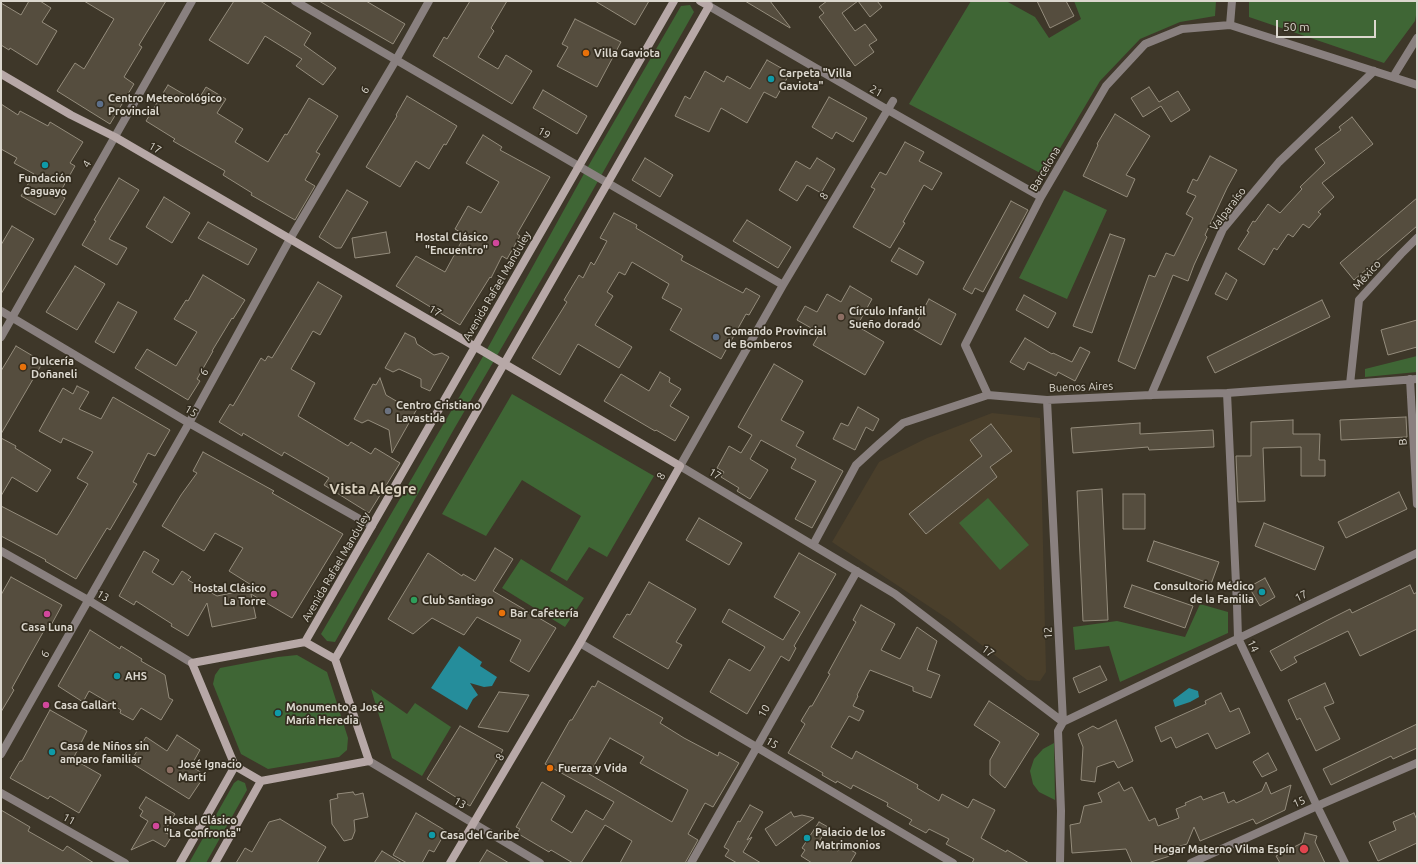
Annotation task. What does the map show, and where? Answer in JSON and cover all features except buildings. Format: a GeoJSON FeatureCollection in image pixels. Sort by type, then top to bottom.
{"type":"FeatureCollection","features":[{"type":"Feature","properties":{"kind":"main road","name":"Avenida Rafael Manduley"},"geometry":{"type":"LineString","coordinates":[[305,642],[674,1]]}},
{"type":"Feature","properties":{"kind":"main road","name":"21"},"geometry":{"type":"LineString","coordinates":[[700,1],[708,3]]}},
{"type":"Feature","properties":{"kind":"main road"},"geometry":{"type":"LineString","coordinates":[[335,659],[608,183],[708,3]]}},
{"type":"Feature","properties":{"kind":"main road","name":"17"},"geometry":{"type":"LineString","coordinates":[[1,74],[71,115],[115,137],[680,466]]}},
{"type":"Feature","properties":{"kind":"main road","name":"8"},"geometry":{"type":"LineString","coordinates":[[450,863],[580,643],[680,466]]}},
{"type":"Feature","properties":{"kind":"main road"},"geometry":{"type":"LineString","coordinates":[[305,642],[335,659],[369,761],[261,781],[234,766],[192,663],[305,642]]}},
{"type":"Feature","properties":{"kind":"main road"},"geometry":{"type":"LineString","coordinates":[[180,863],[234,766]]}},
{"type":"Feature","properties":{"kind":"main road"},"geometry":{"type":"LineString","coordinates":[[215,863],[261,781]]}},
{"type":"Feature","properties":{"kind":"street","name":"4"},"geometry":{"type":"LineString","coordinates":[[1,337],[192,1]]}},
{"type":"Feature","properties":{"kind":"street","name":"19"},"geometry":{"type":"LineString","coordinates":[[295,1],[783,285]]}},
{"type":"Feature","properties":{"kind":"street","name":"6"},"geometry":{"type":"LineString","coordinates":[[1,754],[189,423],[290,239],[396,60],[428,1]]}},
{"type":"Feature","properties":{"kind":"street"},"geometry":{"type":"LineString","coordinates":[[1232,1],[1230,25],[1417,85]]}},
{"type":"Feature","properties":{"kind":"street","name":"21"},"geometry":{"type":"LineString","coordinates":[[708,3],[888,110],[1041,197]]}},
{"type":"Feature","properties":{"kind":"street","name":"Barcelona"},"geometry":{"type":"LineString","coordinates":[[988,395],[965,346],[1041,197],[1106,86],[1145,44],[1182,29],[1230,25]]}},
{"type":"Feature","properties":{"kind":"street"},"geometry":{"type":"LineString","coordinates":[[1393,77],[1417,38]]}},
{"type":"Feature","properties":{"kind":"street","name":"Valparaíso"},"geometry":{"type":"LineString","coordinates":[[1151,395],[1207,265],[1224,230],[1279,162],[1374,71]]}},
{"type":"Feature","properties":{"kind":"street","name":"8"},"geometry":{"type":"LineString","coordinates":[[680,466],[783,285],[893,101]]}},
{"type":"Feature","properties":{"kind":"street","name":"México"},"geometry":{"type":"LineString","coordinates":[[1350,384],[1359,300],[1417,238]]}},
{"type":"Feature","properties":{"kind":"street","name":"15"},"geometry":{"type":"LineString","coordinates":[[1,311],[189,423],[372,526]]}},
{"type":"Feature","properties":{"kind":"street","name":"Buenos Aires"},"geometry":{"type":"LineString","coordinates":[[813,545],[856,465],[903,423],[988,395],[1047,400],[1226,393],[1414,379]]}},
{"type":"Feature","properties":{"kind":"street","name":"B"},"geometry":{"type":"LineString","coordinates":[[1414,379],[1417,504]]}},
{"type":"Feature","properties":{"kind":"street","name":"14"},"geometry":{"type":"LineString","coordinates":[[1226,393],[1238,638],[1345,863]]}},
{"type":"Feature","properties":{"kind":"street","name":"12"},"geometry":{"type":"LineString","coordinates":[[1047,400],[1064,722],[1058,731],[1061,811],[1060,863]]}},
{"type":"Feature","properties":{"kind":"street","name":"17"},"geometry":{"type":"LineString","coordinates":[[680,466],[895,594],[1064,722],[1417,553]]}},
{"type":"Feature","properties":{"kind":"street","name":"13"},"geometry":{"type":"LineString","coordinates":[[1,551],[88,600],[192,663]]}},
{"type":"Feature","properties":{"kind":"street","name":"10"},"geometry":{"type":"LineString","coordinates":[[690,863],[858,571]]}},
{"type":"Feature","properties":{"kind":"street","name":"15"},"geometry":{"type":"LineString","coordinates":[[580,643],[953,863]]}},
{"type":"Feature","properties":{"kind":"street","name":"13"},"geometry":{"type":"LineString","coordinates":[[369,761],[472,824],[540,863]]}},
{"type":"Feature","properties":{"kind":"street","name":"15"},"geometry":{"type":"LineString","coordinates":[[1191,863],[1417,763]]}},
{"type":"Feature","properties":{"kind":"street","name":"11"},"geometry":{"type":"LineString","coordinates":[[1,793],[125,863]]}},
{"type":"Feature","properties":{"kind":"shaded area"},"geometry":{"type":"Polygon","coordinates":[[[992,413],[1040,418],[1046,672],[1040,681],[1027,680],[948,619],[832,542],[879,462],[927,438],[992,413]]]}},
{"type":"Feature","properties":{"kind":"green space"},"geometry":{"type":"Polygon","coordinates":[[[971,1],[1006,1],[1035,17],[1049,38],[1081,19],[1074,1],[1216,1],[1215,16],[1180,22],[1140,39],[1100,81],[1044,175],[909,104],[971,1]]]}},
{"type":"Feature","properties":{"kind":"green space"},"geometry":{"type":"Polygon","coordinates":[[[1249,1],[1417,1],[1417,10],[1415,21],[1384,63],[1249,17],[1249,1]]]}},
{"type":"Feature","properties":{"kind":"green space"},"geometry":{"type":"Polygon","coordinates":[[[690,5],[694,12],[564,241],[454,429],[335,642],[327,641],[321,634],[485,353],[586,170],[681,6],[690,5]]]}},
{"type":"Feature","properties":{"kind":"green space"},"geometry":{"type":"Polygon","coordinates":[[[1064,190],[1107,210],[1067,299],[1019,278],[1064,190]]]}},
{"type":"Feature","properties":{"kind":"green space"},"geometry":{"type":"Polygon","coordinates":[[[1417,356],[1417,372],[1365,377],[1365,369],[1417,356]]]}},
{"type":"Feature","properties":{"kind":"green space"},"geometry":{"type":"Polygon","coordinates":[[[512,394],[654,476],[607,557],[589,547],[567,581],[550,571],[581,516],[522,480],[486,536],[442,514],[512,394]]]}},
{"type":"Feature","properties":{"kind":"green space"},"geometry":{"type":"Polygon","coordinates":[[[988,498],[1029,545],[1000,570],[959,523],[988,498]]]}},
{"type":"Feature","properties":{"kind":"green space"},"geometry":{"type":"Polygon","coordinates":[[[521,559],[584,598],[565,627],[502,588],[521,559]]]}},
{"type":"Feature","properties":{"kind":"green space"},"geometry":{"type":"Polygon","coordinates":[[[1200,604],[1228,612],[1228,633],[1120,682],[1109,646],[1075,650],[1073,627],[1117,621],[1185,637],[1200,604]]]}},
{"type":"Feature","properties":{"kind":"green space"},"geometry":{"type":"Polygon","coordinates":[[[297,655],[327,672],[348,738],[347,750],[339,757],[268,769],[241,754],[213,684],[215,675],[220,668],[297,655]]]}},
{"type":"Feature","properties":{"kind":"green space"},"geometry":{"type":"Polygon","coordinates":[[[371,689],[407,714],[415,703],[451,727],[422,776],[392,758],[371,689]]]}},
{"type":"Feature","properties":{"kind":"green space"},"geometry":{"type":"Polygon","coordinates":[[[1054,743],[1055,800],[1039,792],[1033,784],[1030,771],[1034,759],[1043,749],[1054,743]]]}},
{"type":"Feature","properties":{"kind":"green space"},"geometry":{"type":"Polygon","coordinates":[[[238,780],[245,783],[247,790],[206,863],[189,863],[234,783],[238,780]]]}},
{"type":"Feature","properties":{"kind":"water"},"geometry":{"type":"Polygon","coordinates":[[[459,646],[482,662],[480,666],[497,677],[492,686],[484,687],[470,683],[478,695],[473,699],[467,710],[431,688],[459,646]]]}},
{"type":"Feature","properties":{"kind":"water"},"geometry":{"type":"Polygon","coordinates":[[[1189,688],[1198,691],[1199,697],[1175,707],[1173,700],[1189,688]]]}},
{"type":"Feature","properties":{"kind":"place","name":"Villa Gaviota"},"geometry":{"type":"Point","coordinates":[586,53]}},
{"type":"Feature","properties":{"kind":"place","name":"Carpeta \"Villa Gaviota\""},"geometry":{"type":"Point","coordinates":[771,79]}},
{"type":"Feature","properties":{"kind":"place","name":"Centro Meteorológico Provincial"},"geometry":{"type":"Point","coordinates":[100,104]}},
{"type":"Feature","properties":{"kind":"place","name":"Fundación Caguayo"},"geometry":{"type":"Point","coordinates":[45,165]}},
{"type":"Feature","properties":{"kind":"place","name":"Hostal Clásico \"Encuentro\""},"geometry":{"type":"Point","coordinates":[496,243]}},
{"type":"Feature","properties":{"kind":"place","name":"Círculo Infantil Sueño dorado"},"geometry":{"type":"Point","coordinates":[841,317]}},
{"type":"Feature","properties":{"kind":"place","name":"Comando Provincial de Bomberos"},"geometry":{"type":"Point","coordinates":[716,337]}},
{"type":"Feature","properties":{"kind":"place","name":"Dulcería Doñaneli"},"geometry":{"type":"Point","coordinates":[23,367]}},
{"type":"Feature","properties":{"kind":"place","name":"Centro Cristiano Lavastida"},"geometry":{"type":"Point","coordinates":[388,411]}},
{"type":"Feature","properties":{"kind":"place","name":"Consultorio Médico de la Familia"},"geometry":{"type":"Point","coordinates":[1262,592]}},
{"type":"Feature","properties":{"kind":"place","name":"Hostal Clásico La Torre"},"geometry":{"type":"Point","coordinates":[274,594]}},
{"type":"Feature","properties":{"kind":"place","name":"Club Santiago"},"geometry":{"type":"Point","coordinates":[414,600]}},
{"type":"Feature","properties":{"kind":"place","name":"Bar Cafetería"},"geometry":{"type":"Point","coordinates":[502,613]}},
{"type":"Feature","properties":{"kind":"place","name":"Casa Luna"},"geometry":{"type":"Point","coordinates":[47,614]}},
{"type":"Feature","properties":{"kind":"place","name":"AHS"},"geometry":{"type":"Point","coordinates":[117,676]}},
{"type":"Feature","properties":{"kind":"place","name":"Casa Gallart"},"geometry":{"type":"Point","coordinates":[46,705]}},
{"type":"Feature","properties":{"kind":"place","name":"Monumento a José María Heredia"},"geometry":{"type":"Point","coordinates":[278,713]}},
{"type":"Feature","properties":{"kind":"place","name":"Casa de Niños sin amparo familiar"},"geometry":{"type":"Point","coordinates":[52,752]}},
{"type":"Feature","properties":{"kind":"place","name":"Fuerza y Vida"},"geometry":{"type":"Point","coordinates":[550,768]}},
{"type":"Feature","properties":{"kind":"place","name":"José Ignacio Martí"},"geometry":{"type":"Point","coordinates":[170,770]}},
{"type":"Feature","properties":{"kind":"place","name":"Hostal Clásico \"La Confronta\""},"geometry":{"type":"Point","coordinates":[156,826]}},
{"type":"Feature","properties":{"kind":"place","name":"Casa del Caribe"},"geometry":{"type":"Point","coordinates":[432,835]}},
{"type":"Feature","properties":{"kind":"place","name":"Palacio de los Matrimonios"},"geometry":{"type":"Point","coordinates":[807,838]}},
{"type":"Feature","properties":{"kind":"place","name":"Hogar Materno Vilma Espín"},"geometry":{"type":"Point","coordinates":[1304,849]}},
{"type":"Feature","properties":{"kind":"district","name":"Vista Alegre"},"geometry":{"type":"Point","coordinates":[373,489]}}]}
